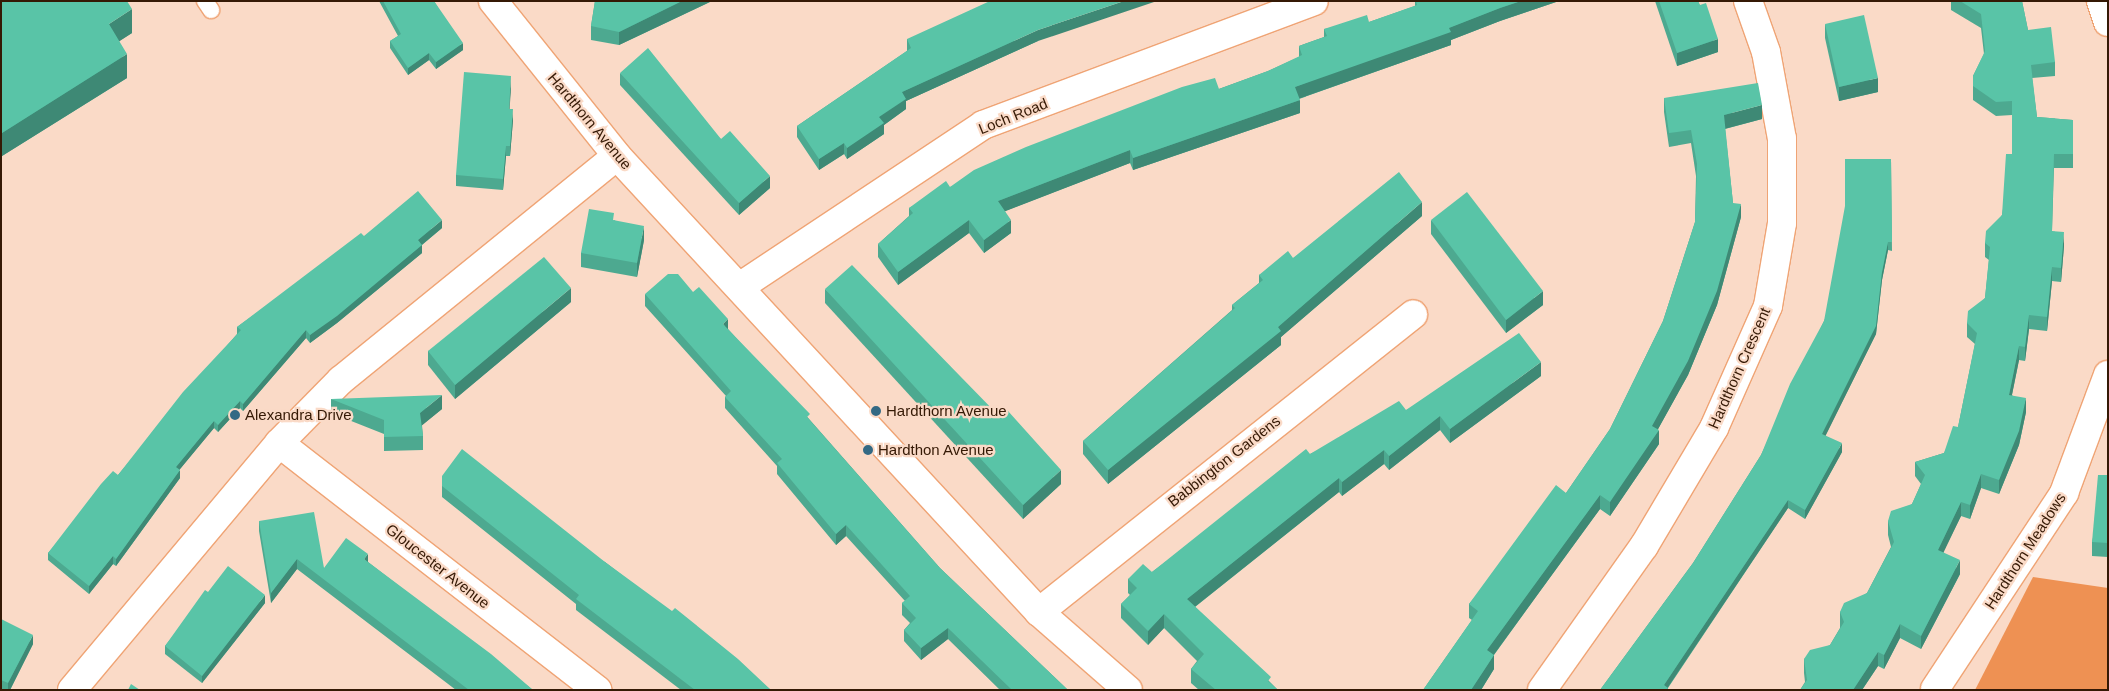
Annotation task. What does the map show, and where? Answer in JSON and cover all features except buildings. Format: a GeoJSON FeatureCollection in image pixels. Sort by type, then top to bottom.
{"type":"FeatureCollection","features":[{"type":"Feature","properties":{"kind":"street","name":"Loch Road"},"geometry":{"type":"LineString","coordinates":[[741,286],[983,126],[1314,1]]}},
{"type":"Feature","properties":{"kind":"street","name":"Hardthorn Crescent"},"geometry":{"type":"LineString","coordinates":[[1542,690],[1644,546],[1709,437],[1768,306],[1782,223],[1782,139],[1766,52],[1748,1]]}},
{"type":"Feature","properties":{"kind":"street"},"geometry":{"type":"LineString","coordinates":[[2101,1],[2108,22]]}},
{"type":"Feature","properties":{"kind":"street","name":"Hardthorn Avenue"},"geometry":{"type":"LineString","coordinates":[[495,2],[617,156],[741,286],[1039,612],[1128,690]]}},
{"type":"Feature","properties":{"kind":"street"},"geometry":{"type":"LineString","coordinates":[[72,690],[279,443],[341,380],[617,156]]}},
{"type":"Feature","properties":{"kind":"street","name":"Babbington Gardens"},"geometry":{"type":"LineString","coordinates":[[1039,612],[1413,314]]}},
{"type":"Feature","properties":{"kind":"street","name":"Hardthorn Meadows"},"geometry":{"type":"LineString","coordinates":[[1935,689],[2064,493],[2108,375]]}},
{"type":"Feature","properties":{"kind":"street","name":"Gloucester Avenue"},"geometry":{"type":"LineString","coordinates":[[279,443],[597,690]]}},
{"type":"Feature","properties":{"kind":"shaded area"},"geometry":{"type":"Polygon","coordinates":[[[2033,577],[2108,588],[2108,690],[1975,690],[2033,577]]]}},
{"type":"Feature","properties":{"kind":"place","name":"Hardthorn Avenue"},"geometry":{"type":"Point","coordinates":[876,411]}},
{"type":"Feature","properties":{"kind":"place","name":"Alexandra Drive"},"geometry":{"type":"Point","coordinates":[235,415]}},
{"type":"Feature","properties":{"kind":"place","name":"Hardthon Avenue"},"geometry":{"type":"Point","coordinates":[868,450]}}]}
